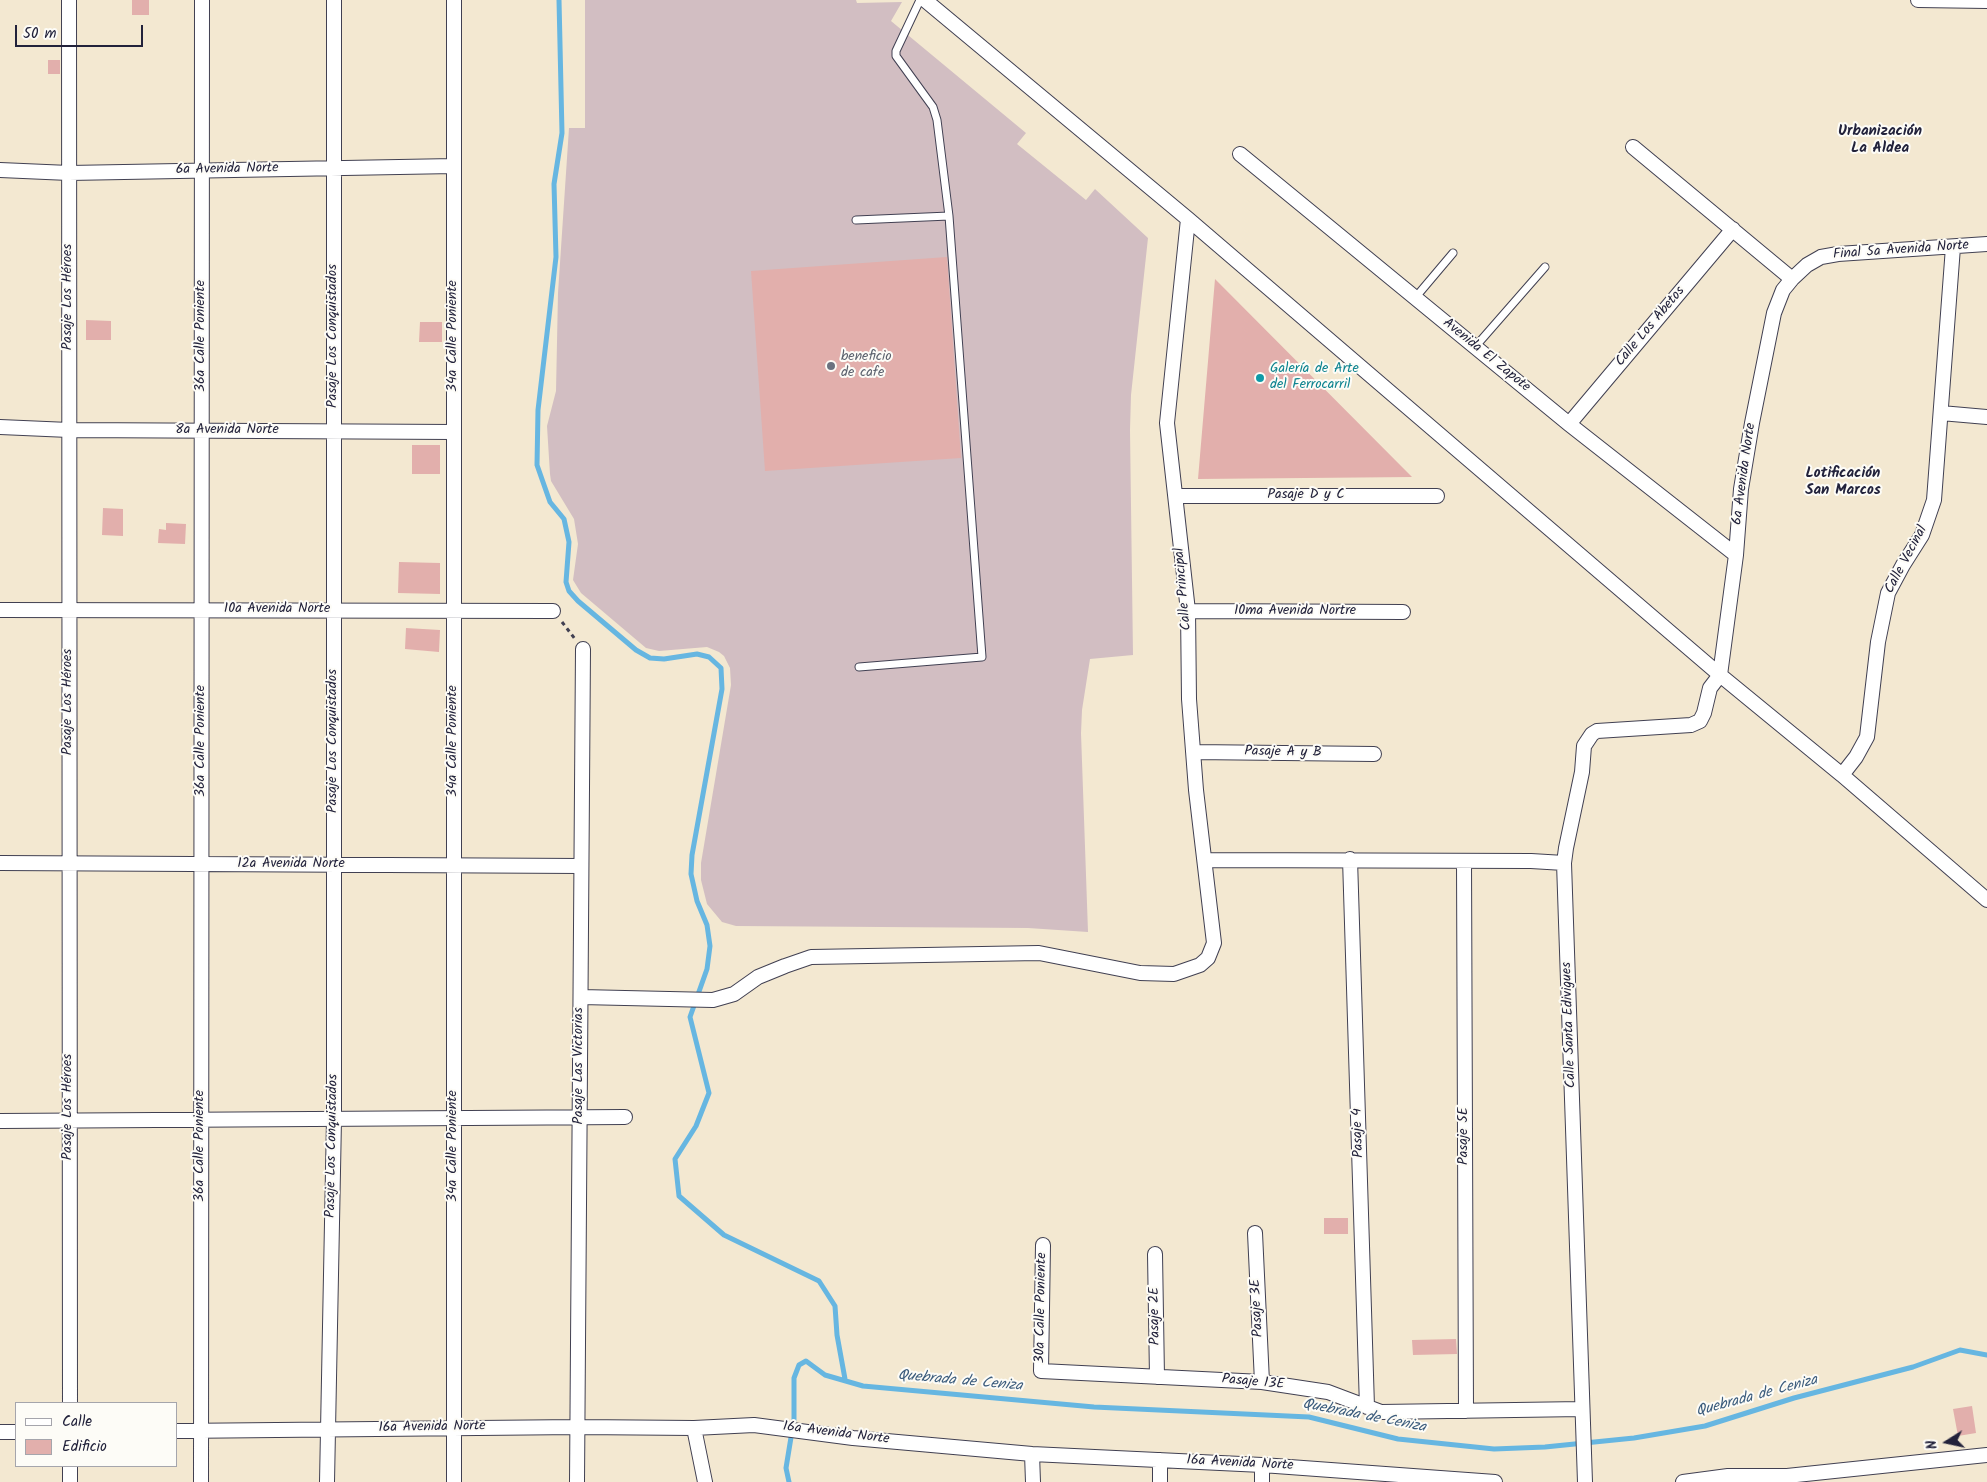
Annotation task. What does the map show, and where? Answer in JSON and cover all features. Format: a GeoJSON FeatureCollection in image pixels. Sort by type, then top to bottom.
{"type":"FeatureCollection","features":[{"type":"Feature","properties":{"kind":"street","name":"Pasaje Los Héroes"},"geometry":{"type":"LineString","coordinates":[[68,0],[70,1402]]}},
{"type":"Feature","properties":{"kind":"street","name":"36a Calle Poniente"},"geometry":{"type":"LineString","coordinates":[[201,1482],[202,0]]}},
{"type":"Feature","properties":{"kind":"street","name":"Pasaje Los Conquistados"},"geometry":{"type":"LineString","coordinates":[[328,1482],[334,1119],[334,0]]}},
{"type":"Feature","properties":{"kind":"street","name":"34a Calle Poniente"},"geometry":{"type":"LineString","coordinates":[[454,0],[454,1482]]}},
{"type":"Feature","properties":{"kind":"street"},"geometry":{"type":"LineString","coordinates":[[925,0],[1188,219],[1720,675],[1842,775],[1987,900]]}},
{"type":"Feature","properties":{"kind":"street"},"geometry":{"type":"LineString","coordinates":[[1918,0],[1987,1]]}},
{"type":"Feature","properties":{"kind":"street"},"geometry":{"type":"LineString","coordinates":[[1633,147],[1792,279]]}},
{"type":"Feature","properties":{"kind":"street","name":"Avenida El Zapote"},"geometry":{"type":"LineString","coordinates":[[1240,154],[1569,424],[1736,555]]}},
{"type":"Feature","properties":{"kind":"street","name":"6a Avenida Norte"},"geometry":{"type":"LineString","coordinates":[[0,170],[69,173],[454,166]]}},
{"type":"Feature","properties":{"kind":"street","name":"Calle Principal"},"geometry":{"type":"LineString","coordinates":[[581,997],[713,1000],[734,994],[758,978],[811,957],[1039,953],[1140,973],[1174,974],[1200,965],[1208,958],[1214,943],[1206,860],[1196,790],[1189,699],[1188,611],[1167,423],[1188,219]]}},
{"type":"Feature","properties":{"kind":"street","name":"Calle Los Abetos"},"geometry":{"type":"LineString","coordinates":[[1569,424],[1733,229]]}},
{"type":"Feature","properties":{"kind":"street","name":"Final 5a Avenida Norte"},"geometry":{"type":"LineString","coordinates":[[1792,279],[1807,265],[1821,257],[1838,254],[1987,244]]}},
{"type":"Feature","properties":{"kind":"street","name":"Calle Vecinal"},"geometry":{"type":"LineString","coordinates":[[1842,775],[1856,757],[1867,737],[1878,642],[1888,593],[1902,565],[1922,535],[1934,500],[1953,247]]}},
{"type":"Feature","properties":{"kind":"street","name":"6a Avenida Norte"},"geometry":{"type":"LineString","coordinates":[[1720,675],[1736,555],[1741,489],[1753,414],[1774,313],[1783,290],[1792,279]]}},
{"type":"Feature","properties":{"kind":"street"},"geometry":{"type":"LineString","coordinates":[[1941,412],[1987,417]]}},
{"type":"Feature","properties":{"kind":"street","name":"8a Avenida Norte"},"geometry":{"type":"LineString","coordinates":[[0,427],[69,430],[454,432]]}},
{"type":"Feature","properties":{"kind":"street","name":"Pasaje D y C"},"geometry":{"type":"LineString","coordinates":[[1176,496],[1437,496]]}},
{"type":"Feature","properties":{"kind":"street","name":"10a Avenida Norte"},"geometry":{"type":"LineString","coordinates":[[0,610],[553,611]]}},
{"type":"Feature","properties":{"kind":"street","name":"10ma Avenida Nortre"},"geometry":{"type":"LineString","coordinates":[[1188,611],[1402,612]]}},
{"type":"Feature","properties":{"kind":"street","name":"Pasaje Las Victorias"},"geometry":{"type":"LineString","coordinates":[[577,1482],[583,649]]}},
{"type":"Feature","properties":{"kind":"street","name":"Calle Santa Edivigues"},"geometry":{"type":"LineString","coordinates":[[1585,1482],[1564,863],[1566,848],[1582,772],[1584,746],[1588,739],[1597,731],[1691,725],[1700,721],[1710,688],[1720,675]]}},
{"type":"Feature","properties":{"kind":"street","name":"Pasaje A y B"},"geometry":{"type":"LineString","coordinates":[[1193,752],[1374,754]]}},
{"type":"Feature","properties":{"kind":"street"},"geometry":{"type":"LineString","coordinates":[[1206,860],[1531,861],[1564,863]]}},
{"type":"Feature","properties":{"kind":"street","name":"Pasaje 4"},"geometry":{"type":"LineString","coordinates":[[1350,860],[1368,1407]]}},
{"type":"Feature","properties":{"kind":"street","name":"Pasaje 5E"},"geometry":{"type":"LineString","coordinates":[[1464,862],[1466,1411]]}},
{"type":"Feature","properties":{"kind":"street","name":"12a Avenida Norte"},"geometry":{"type":"LineString","coordinates":[[0,863],[69,865],[582,866]]}},
{"type":"Feature","properties":{"kind":"street"},"geometry":{"type":"LineString","coordinates":[[0,1121],[625,1117]]}},
{"type":"Feature","properties":{"kind":"street","name":"Pasaje 3E"},"geometry":{"type":"LineString","coordinates":[[1255,1233],[1262,1382]]}},
{"type":"Feature","properties":{"kind":"street","name":"30a Calle Poniente"},"geometry":{"type":"LineString","coordinates":[[1041,1371],[1043,1245]]}},
{"type":"Feature","properties":{"kind":"street","name":"Pasaje 2E"},"geometry":{"type":"LineString","coordinates":[[1155,1254],[1157,1378]]}},
{"type":"Feature","properties":{"kind":"street","name":"Pasaje 13E"},"geometry":{"type":"LineString","coordinates":[[1041,1371],[1262,1382],[1328,1392],[1381,1412],[1582,1409]]}},
{"type":"Feature","properties":{"kind":"street","name":"16a Avenida Norte"},"geometry":{"type":"LineString","coordinates":[[178,1431],[768,1426],[806,1433],[1032,1454],[1262,1465],[1375,1477],[1495,1482]]}},
{"type":"Feature","properties":{"kind":"street"},"geometry":{"type":"LineString","coordinates":[[694,1428],[706,1482]]}},
{"type":"Feature","properties":{"kind":"street"},"geometry":{"type":"LineString","coordinates":[[0,1432],[15,1432]]}},
{"type":"Feature","properties":{"kind":"street"},"geometry":{"type":"LineString","coordinates":[[1032,1454],[1033,1482]]}},
{"type":"Feature","properties":{"kind":"street"},"geometry":{"type":"LineString","coordinates":[[1683,1482],[1728,1476],[1795,1478],[1987,1455]]}},
{"type":"Feature","properties":{"kind":"street"},"geometry":{"type":"LineString","coordinates":[[1160,1460],[1160,1482]]}},
{"type":"Feature","properties":{"kind":"street"},"geometry":{"type":"LineString","coordinates":[[1262,1465],[1262,1482]]}},
{"type":"Feature","properties":{"kind":"street"},"geometry":{"type":"LineString","coordinates":[[70,1467],[70,1482]]}},
{"type":"Feature","properties":{"kind":"lane"},"geometry":{"type":"LineString","coordinates":[[859,667],[982,657],[949,216],[936,113],[933,106],[896,56],[896,51],[920,0]]}},
{"type":"Feature","properties":{"kind":"lane"},"geometry":{"type":"LineString","coordinates":[[856,220],[949,216]]}},
{"type":"Feature","properties":{"kind":"lane"},"geometry":{"type":"LineString","coordinates":[[1416,298],[1453,253]]}},
{"type":"Feature","properties":{"kind":"lane"},"geometry":{"type":"LineString","coordinates":[[1475,347],[1545,267]]}},
{"type":"Feature","properties":{"kind":"path"},"geometry":{"type":"LineString","coordinates":[[553,611],[583,649]]}},
{"type":"Feature","properties":{"kind":"shaded area"},"geometry":{"type":"Polygon","coordinates":[[[585,0],[856,0],[857,3],[902,2],[891,21],[1026,133],[1017,144],[1086,200],[1095,189],[1148,238],[1131,395],[1133,655],[1090,659],[1082,710],[1081,733],[1088,932],[1028,928],[736,926],[722,922],[707,904],[701,880],[701,863],[731,685],[730,668],[724,656],[707,647],[659,651],[646,648],[581,593],[573,580],[578,544],[574,519],[551,481],[550,474],[547,426],[556,391],[558,293],[569,128],[585,128],[585,0]]]}},
{"type":"Feature","properties":{"kind":"building"},"geometry":{"type":"Polygon","coordinates":[[[132,0],[149,0],[149,15],[132,15],[132,0]]]}},
{"type":"Feature","properties":{"kind":"building"},"geometry":{"type":"Polygon","coordinates":[[[48,60],[60,60],[60,74],[48,74],[48,60]]]}},
{"type":"Feature","properties":{"kind":"building","name":"beneficio de cafe"},"geometry":{"type":"Polygon","coordinates":[[[947,257],[961,458],[765,471],[751,271],[947,257]]]}},
{"type":"Feature","properties":{"kind":"building","name":"Galería de Arte del Ferrocarril"},"geometry":{"type":"Polygon","coordinates":[[[1215,279],[1412,477],[1198,479],[1215,279]]]}},
{"type":"Feature","properties":{"kind":"building"},"geometry":{"type":"Polygon","coordinates":[[[86,320],[111,321],[111,340],[86,340],[86,320]]]}},
{"type":"Feature","properties":{"kind":"building"},"geometry":{"type":"Polygon","coordinates":[[[420,322],[442,322],[442,342],[419,342],[420,322]]]}},
{"type":"Feature","properties":{"kind":"building"},"geometry":{"type":"Polygon","coordinates":[[[412,445],[440,445],[440,474],[412,474],[412,445]]]}},
{"type":"Feature","properties":{"kind":"building"},"geometry":{"type":"Polygon","coordinates":[[[103,508],[123,509],[123,536],[102,535],[103,508]]]}},
{"type":"Feature","properties":{"kind":"building"},"geometry":{"type":"Polygon","coordinates":[[[166,523],[186,524],[185,544],[158,543],[159,529],[166,530],[166,523]]]}},
{"type":"Feature","properties":{"kind":"building"},"geometry":{"type":"Polygon","coordinates":[[[399,562],[440,563],[440,594],[398,593],[399,562]]]}},
{"type":"Feature","properties":{"kind":"building"},"geometry":{"type":"Polygon","coordinates":[[[406,628],[440,630],[439,652],[405,649],[406,628]]]}},
{"type":"Feature","properties":{"kind":"building"},"geometry":{"type":"Polygon","coordinates":[[[1324,1218],[1348,1218],[1348,1234],[1324,1234],[1324,1218]]]}},
{"type":"Feature","properties":{"kind":"building"},"geometry":{"type":"Polygon","coordinates":[[[1456,1339],[1457,1354],[1413,1355],[1412,1340],[1456,1339]]]}},
{"type":"Feature","properties":{"kind":"building"},"geometry":{"type":"Polygon","coordinates":[[[1972,1406],[1976,1433],[1958,1436],[1953,1409],[1972,1406]]]}},
{"type":"Feature","properties":{"kind":"waterway"},"geometry":{"type":"LineString","coordinates":[[559,0],[562,133],[554,184],[556,257],[538,410],[537,465],[550,502],[564,519],[569,542],[566,582],[569,591],[578,601],[636,650],[650,658],[664,659],[697,654],[709,657],[721,668],[722,689],[692,855],[691,874],[697,901],[707,925],[710,946],[707,969],[690,1017],[709,1093],[696,1126],[675,1159],[679,1196],[724,1235],[819,1281],[835,1306],[837,1335],[845,1379]]}},
{"type":"Feature","properties":{"kind":"waterway","name":"Quebrada de Ceniza"},"geometry":{"type":"LineString","coordinates":[[789,1482],[786,1468],[794,1419],[794,1378],[799,1365],[806,1361],[825,1375],[863,1386],[1094,1407],[1309,1417],[1398,1439],[1494,1449],[1545,1447],[1634,1438],[1705,1426],[1794,1398],[1913,1367],[1960,1350],[1987,1355]]}},
{"type":"Feature","properties":{"kind":"place","name":"beneficio de cafe"},"geometry":{"type":"Point","coordinates":[831,366]}},
{"type":"Feature","properties":{"kind":"place","name":"Galería de Arte del Ferrocarril"},"geometry":{"type":"Point","coordinates":[1260,378]}},
{"type":"Feature","properties":{"kind":"district","name":"Urbanización La Aldea"},"geometry":{"type":"Point","coordinates":[1880,140]}},
{"type":"Feature","properties":{"kind":"district","name":"Lotificación San Marcos"},"geometry":{"type":"Point","coordinates":[1843,482]}}]}
